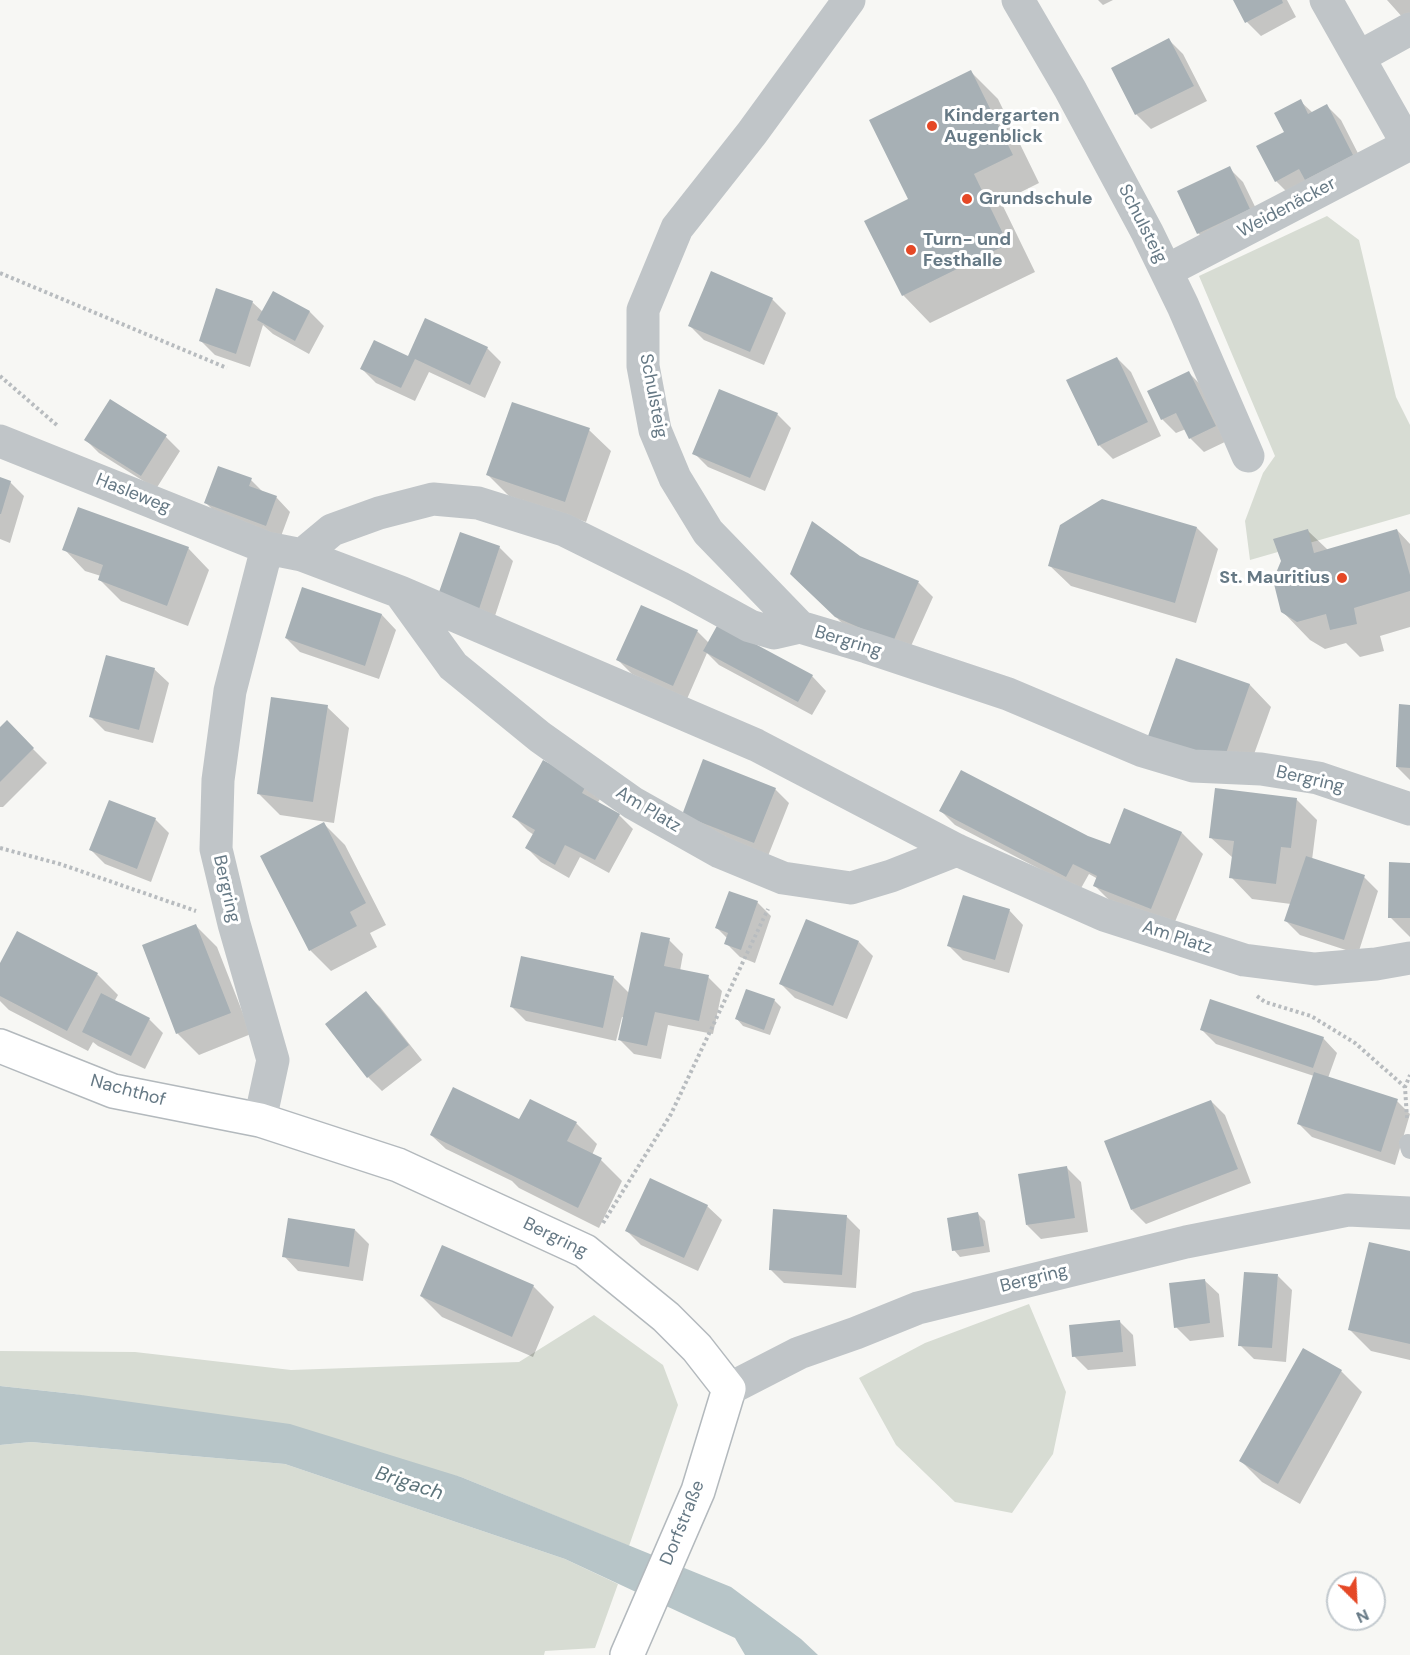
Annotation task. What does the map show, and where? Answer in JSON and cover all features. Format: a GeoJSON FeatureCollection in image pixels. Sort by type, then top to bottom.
{"type":"FeatureCollection","features":[{"type":"Feature","properties":{"kind":"street","name":"Schulsteig"},"geometry":{"type":"LineString","coordinates":[[800,627],[708,532],[675,478],[656,430],[643,366],[643,310],[677,228],[752,133],[849,0]]}},
{"type":"Feature","properties":{"kind":"street","name":"Schulsteig"},"geometry":{"type":"LineString","coordinates":[[1018,0],[1070,89],[1147,232],[1248,456]]}},
{"type":"Feature","properties":{"kind":"street","name":"Weidenäcker"},"geometry":{"type":"LineString","coordinates":[[1166,271],[1409,145],[1326,0]]}},
{"type":"Feature","properties":{"kind":"street"},"geometry":{"type":"LineString","coordinates":[[1359,57],[1410,29]]}},
{"type":"Feature","properties":{"kind":"street","name":"Hasleweg"},"geometry":{"type":"LineString","coordinates":[[0,441],[267,548]]}},
{"type":"Feature","properties":{"kind":"street","name":"Bergring"},"geometry":{"type":"LineString","coordinates":[[302,555],[332,530],[379,513],[433,499],[478,503],[564,530],[679,587],[750,626],[774,633],[800,627],[1008,694],[1143,751],[1193,766],[1261,769],[1318,778],[1410,809]]}},
{"type":"Feature","properties":{"kind":"street","name":"Bergring"},"geometry":{"type":"LineString","coordinates":[[267,548],[230,691],[218,780],[216,849],[234,924],[273,1059],[260,1120],[398,1165],[585,1251],[666,1317],[697,1347],[729,1389],[799,1353],[918,1308],[1186,1242],[1348,1210],[1410,1213]]}},
{"type":"Feature","properties":{"kind":"street","name":"Am Platz"},"geometry":{"type":"LineString","coordinates":[[267,548],[302,555],[400,592],[756,745],[957,850],[1104,915],[1244,960],[1315,969],[1376,964],[1410,958]]}},
{"type":"Feature","properties":{"kind":"street","name":"Am Platz"},"geometry":{"type":"LineString","coordinates":[[400,592],[453,666],[540,737],[633,803],[720,852],[783,878],[851,888],[891,876],[957,850]]}},
{"type":"Feature","properties":{"kind":"street","name":"Nachthof"},"geometry":{"type":"LineString","coordinates":[[0,1046],[113,1091],[260,1120]]}},
{"type":"Feature","properties":{"kind":"street","name":"Dorfstraße"},"geometry":{"type":"LineString","coordinates":[[627,1655],[698,1491],[729,1389]]}},
{"type":"Feature","properties":{"kind":"path"},"geometry":{"type":"LineString","coordinates":[[0,273],[227,368]]}},
{"type":"Feature","properties":{"kind":"path"},"geometry":{"type":"LineString","coordinates":[[0,376],[75,440],[81,474]]}},
{"type":"Feature","properties":{"kind":"path"},"geometry":{"type":"LineString","coordinates":[[0,848],[60,864],[234,924]]}},
{"type":"Feature","properties":{"kind":"path"},"geometry":{"type":"LineString","coordinates":[[585,1251],[671,1114],[783,878]]}},
{"type":"Feature","properties":{"kind":"path"},"geometry":{"type":"LineString","coordinates":[[1244,960],[1251,992],[1265,1002],[1311,1016],[1355,1043],[1405,1087]]}},
{"type":"Feature","properties":{"kind":"path"},"geometry":{"type":"LineString","coordinates":[[1409,1147],[1405,1087],[1410,1075]]}},
{"type":"Feature","properties":{"kind":"shaded area"},"geometry":{"type":"Polygon","coordinates":[[[1327,216],[1359,240],[1396,397],[1410,425],[1410,514],[1250,560],[1245,521],[1263,473],[1275,456],[1199,276],[1327,216]]]}},
{"type":"Feature","properties":{"kind":"shaded area"},"geometry":{"type":"Polygon","coordinates":[[[1029,1304],[1066,1392],[1053,1454],[1012,1513],[955,1502],[896,1445],[859,1378],[925,1343],[1029,1304]]]}},
{"type":"Feature","properties":{"kind":"shaded area"},"geometry":{"type":"Polygon","coordinates":[[[594,1315],[663,1365],[678,1405],[629,1546],[461,1477],[74,1394],[0,1386],[0,1351],[135,1352],[291,1370],[519,1362],[594,1315]]]}},
{"type":"Feature","properties":{"kind":"shaded area"},"geometry":{"type":"Polygon","coordinates":[[[31,1442],[285,1464],[565,1559],[618,1584],[595,1648],[545,1651],[544,1655],[0,1655],[0,1445],[31,1442]]]}},
{"type":"Feature","properties":{"kind":"water","name":"Brigach"},"geometry":{"type":"Polygon","coordinates":[[[0,1386],[290,1424],[461,1477],[731,1587],[801,1639],[818,1655],[745,1655],[735,1638],[565,1559],[285,1464],[31,1442],[0,1445],[0,1386]]]}},
{"type":"Feature","properties":{"kind":"building"},"geometry":{"type":"Polygon","coordinates":[[[1233,0],[1282,0],[1283,3],[1245,23],[1233,0]]]}},
{"type":"Feature","properties":{"kind":"building"},"geometry":{"type":"Polygon","coordinates":[[[1169,38],[1194,86],[1135,115],[1111,68],[1169,38]]]}},
{"type":"Feature","properties":{"kind":"building"},"geometry":{"type":"Polygon","coordinates":[[[971,70],[1013,155],[974,174],[1008,244],[902,296],[864,221],[908,199],[869,120],[971,70]]]}},
{"type":"Feature","properties":{"kind":"building"},"geometry":{"type":"Polygon","coordinates":[[[1301,99],[1308,114],[1327,104],[1353,155],[1305,180],[1299,169],[1275,182],[1256,146],[1284,132],[1274,113],[1301,99]]]}},
{"type":"Feature","properties":{"kind":"building"},"geometry":{"type":"Polygon","coordinates":[[[1230,166],[1250,209],[1197,234],[1177,191],[1230,166]]]}},
{"type":"Feature","properties":{"kind":"building"},"geometry":{"type":"Polygon","coordinates":[[[711,271],[773,298],[750,352],[688,326],[711,271]]]}},
{"type":"Feature","properties":{"kind":"building"},"geometry":{"type":"Polygon","coordinates":[[[216,288],[253,301],[236,354],[199,341],[216,288]]]}},
{"type":"Feature","properties":{"kind":"building"},"geometry":{"type":"Polygon","coordinates":[[[273,291],[310,311],[295,341],[257,320],[273,291]]]}},
{"type":"Feature","properties":{"kind":"building"},"geometry":{"type":"Polygon","coordinates":[[[425,318],[488,347],[470,385],[415,359],[401,388],[360,369],[374,340],[408,356],[425,318]]]}},
{"type":"Feature","properties":{"kind":"building"},"geometry":{"type":"Polygon","coordinates":[[[1117,357],[1148,422],[1098,446],[1066,380],[1117,357]]]}},
{"type":"Feature","properties":{"kind":"building"},"geometry":{"type":"Polygon","coordinates":[[[1189,371],[1216,426],[1189,439],[1176,413],[1161,420],[1147,391],[1189,371]]]}},
{"type":"Feature","properties":{"kind":"building"},"geometry":{"type":"Polygon","coordinates":[[[719,389],[778,413],[750,478],[692,454],[719,389]]]}},
{"type":"Feature","properties":{"kind":"building"},"geometry":{"type":"Polygon","coordinates":[[[110,399],[167,435],[141,476],[84,440],[110,399]]]}},
{"type":"Feature","properties":{"kind":"building"},"geometry":{"type":"Polygon","coordinates":[[[512,402],[590,428],[565,502],[486,475],[512,402]]]}},
{"type":"Feature","properties":{"kind":"building"},"geometry":{"type":"Polygon","coordinates":[[[218,466],[252,478],[249,486],[277,496],[266,526],[204,503],[218,466]]]}},
{"type":"Feature","properties":{"kind":"building"},"geometry":{"type":"Polygon","coordinates":[[[0,477],[11,481],[1,514],[0,514],[0,477]]]}},
{"type":"Feature","properties":{"kind":"building"},"geometry":{"type":"Polygon","coordinates":[[[1102,499],[1197,527],[1175,603],[1048,566],[1060,525],[1102,499]]]}},
{"type":"Feature","properties":{"kind":"building"},"geometry":{"type":"Polygon","coordinates":[[[78,507],[189,547],[167,606],[98,580],[103,565],[62,550],[78,507]]]}},
{"type":"Feature","properties":{"kind":"building"},"geometry":{"type":"Polygon","coordinates":[[[812,521],[860,556],[919,581],[893,642],[835,617],[790,574],[812,521]]]}},
{"type":"Feature","properties":{"kind":"building","name":"St. Mauritius"},"geometry":{"type":"Polygon","coordinates":[[[1308,529],[1314,553],[1397,529],[1410,575],[1410,591],[1354,608],[1357,624],[1330,630],[1326,614],[1297,622],[1281,612],[1273,580],[1281,561],[1273,539],[1308,529]]]}},
{"type":"Feature","properties":{"kind":"building"},"geometry":{"type":"Polygon","coordinates":[[[460,532],[500,546],[479,609],[438,595],[460,532]]]}},
{"type":"Feature","properties":{"kind":"building"},"geometry":{"type":"Polygon","coordinates":[[[302,587],[382,614],[365,666],[285,638],[302,587]]]}},
{"type":"Feature","properties":{"kind":"building"},"geometry":{"type":"Polygon","coordinates":[[[641,605],[698,630],[673,686],[616,660],[641,605]]]}},
{"type":"Feature","properties":{"kind":"building"},"geometry":{"type":"Polygon","coordinates":[[[718,624],[813,675],[798,702],[703,651],[718,624]]]}},
{"type":"Feature","properties":{"kind":"building"},"geometry":{"type":"Polygon","coordinates":[[[106,655],[155,668],[139,730],[89,717],[106,655]]]}},
{"type":"Feature","properties":{"kind":"building"},"geometry":{"type":"Polygon","coordinates":[[[1176,658],[1250,684],[1223,762],[1148,736],[1176,658]]]}},
{"type":"Feature","properties":{"kind":"building"},"geometry":{"type":"Polygon","coordinates":[[[271,697],[328,705],[313,802],[257,794],[271,697]]]}},
{"type":"Feature","properties":{"kind":"building"},"geometry":{"type":"Polygon","coordinates":[[[1399,704],[1410,705],[1410,768],[1396,767],[1399,704]]]}},
{"type":"Feature","properties":{"kind":"building"},"geometry":{"type":"Polygon","coordinates":[[[7,720],[34,748],[0,782],[0,727],[7,720]]]}},
{"type":"Feature","properties":{"kind":"building"},"geometry":{"type":"Polygon","coordinates":[[[703,759],[776,788],[754,843],[682,815],[703,759]]]}},
{"type":"Feature","properties":{"kind":"building"},"geometry":{"type":"Polygon","coordinates":[[[543,760],[587,784],[582,793],[620,814],[595,860],[565,845],[555,865],[525,848],[535,830],[512,817],[543,760]]]}},
{"type":"Feature","properties":{"kind":"building"},"geometry":{"type":"Polygon","coordinates":[[[961,770],[1088,836],[1110,844],[1124,808],[1182,832],[1151,909],[1093,886],[1097,876],[1073,864],[1066,877],[939,811],[961,770]]]}},
{"type":"Feature","properties":{"kind":"building"},"geometry":{"type":"Polygon","coordinates":[[[1215,788],[1297,798],[1291,848],[1281,847],[1276,884],[1229,878],[1234,841],[1209,838],[1215,788]]]}},
{"type":"Feature","properties":{"kind":"building"},"geometry":{"type":"Polygon","coordinates":[[[109,800],[156,818],[137,869],[89,850],[109,800]]]}},
{"type":"Feature","properties":{"kind":"building"},"geometry":{"type":"Polygon","coordinates":[[[324,822],[366,903],[350,912],[357,926],[309,951],[260,856],[324,822]]]}},
{"type":"Feature","properties":{"kind":"building"},"geometry":{"type":"Polygon","coordinates":[[[1306,856],[1365,875],[1344,940],[1284,921],[1306,856]]]}},
{"type":"Feature","properties":{"kind":"building"},"geometry":{"type":"Polygon","coordinates":[[[1389,862],[1410,863],[1410,918],[1388,918],[1389,862]]]}},
{"type":"Feature","properties":{"kind":"building"},"geometry":{"type":"Polygon","coordinates":[[[729,891],[758,901],[741,950],[724,944],[728,933],[715,928],[729,891]]]}},
{"type":"Feature","properties":{"kind":"building"},"geometry":{"type":"Polygon","coordinates":[[[963,895],[1010,909],[995,960],[947,946],[963,895]]]}},
{"type":"Feature","properties":{"kind":"building"},"geometry":{"type":"Polygon","coordinates":[[[806,919],[859,941],[833,1006],[779,984],[806,919]]]}},
{"type":"Feature","properties":{"kind":"building"},"geometry":{"type":"Polygon","coordinates":[[[196,924],[231,1013],[176,1034],[142,945],[196,924]]]}},
{"type":"Feature","properties":{"kind":"building"},"geometry":{"type":"Polygon","coordinates":[[[17,931],[98,973],[67,1031],[0,996],[0,963],[17,931]]]}},
{"type":"Feature","properties":{"kind":"building"},"geometry":{"type":"Polygon","coordinates":[[[641,932],[670,938],[664,966],[709,975],[699,1021],[655,1012],[647,1046],[618,1040],[641,932]]]}},
{"type":"Feature","properties":{"kind":"building"},"geometry":{"type":"Polygon","coordinates":[[[521,956],[614,976],[603,1028],[510,1007],[521,956]]]}},
{"type":"Feature","properties":{"kind":"building"},"geometry":{"type":"Polygon","coordinates":[[[746,989],[775,999],[764,1030],[735,1019],[746,989]]]}},
{"type":"Feature","properties":{"kind":"building"},"geometry":{"type":"Polygon","coordinates":[[[366,991],[409,1045],[367,1078],[325,1024],[366,991]]]}},
{"type":"Feature","properties":{"kind":"building"},"geometry":{"type":"Polygon","coordinates":[[[101,993],[150,1018],[131,1056],[82,1032],[101,993]]]}},
{"type":"Feature","properties":{"kind":"building"},"geometry":{"type":"Polygon","coordinates":[[[1210,999],[1324,1037],[1313,1068],[1200,1030],[1210,999]]]}},
{"type":"Feature","properties":{"kind":"building"},"geometry":{"type":"Polygon","coordinates":[[[1314,1072],[1398,1099],[1381,1152],[1297,1124],[1314,1072]]]}},
{"type":"Feature","properties":{"kind":"building"},"geometry":{"type":"Polygon","coordinates":[[[453,1087],[519,1119],[530,1099],[577,1122],[567,1141],[602,1158],[578,1208],[430,1135],[453,1087]]]}},
{"type":"Feature","properties":{"kind":"building"},"geometry":{"type":"Polygon","coordinates":[[[1211,1100],[1238,1169],[1131,1210],[1104,1141],[1211,1100]]]}},
{"type":"Feature","properties":{"kind":"building"},"geometry":{"type":"Polygon","coordinates":[[[1067,1166],[1075,1218],[1026,1225],[1018,1174],[1067,1166]]]}},
{"type":"Feature","properties":{"kind":"building"},"geometry":{"type":"Polygon","coordinates":[[[650,1178],[708,1205],[684,1258],[625,1231],[650,1178]]]}},
{"type":"Feature","properties":{"kind":"building"},"geometry":{"type":"Polygon","coordinates":[[[773,1209],[847,1215],[842,1275],[769,1270],[773,1209]]]}},
{"type":"Feature","properties":{"kind":"building"},"geometry":{"type":"Polygon","coordinates":[[[978,1212],[984,1246],[952,1251],[947,1218],[978,1212]]]}},
{"type":"Feature","properties":{"kind":"building"},"geometry":{"type":"Polygon","coordinates":[[[288,1218],[355,1229],[349,1267],[282,1257],[288,1218]]]}},
{"type":"Feature","properties":{"kind":"building"},"geometry":{"type":"Polygon","coordinates":[[[1369,1242],[1410,1251],[1410,1344],[1348,1330],[1369,1242]]]}},
{"type":"Feature","properties":{"kind":"building"},"geometry":{"type":"Polygon","coordinates":[[[442,1245],[534,1285],[512,1337],[420,1296],[442,1245]]]}},
{"type":"Feature","properties":{"kind":"building"},"geometry":{"type":"Polygon","coordinates":[[[1244,1272],[1278,1274],[1272,1348],[1238,1346],[1244,1272]]]}},
{"type":"Feature","properties":{"kind":"building"},"geometry":{"type":"Polygon","coordinates":[[[1205,1279],[1210,1323],[1174,1328],[1169,1283],[1205,1279]]]}},
{"type":"Feature","properties":{"kind":"building"},"geometry":{"type":"Polygon","coordinates":[[[1120,1320],[1123,1352],[1072,1357],[1069,1325],[1120,1320]]]}},
{"type":"Feature","properties":{"kind":"building"},"geometry":{"type":"Polygon","coordinates":[[[1303,1348],[1342,1370],[1278,1484],[1239,1461],[1303,1348]]]}},
{"type":"Feature","properties":{"kind":"place","name":"Kindergarten Augenblick"},"geometry":{"type":"Point","coordinates":[932,126]}},
{"type":"Feature","properties":{"kind":"place","name":"Grundschule"},"geometry":{"type":"Point","coordinates":[967,199]}},
{"type":"Feature","properties":{"kind":"place","name":"Turn- und Festhalle"},"geometry":{"type":"Point","coordinates":[911,250]}},
{"type":"Feature","properties":{"kind":"place","name":"St. Mauritius"},"geometry":{"type":"Point","coordinates":[1342,578]}}]}
